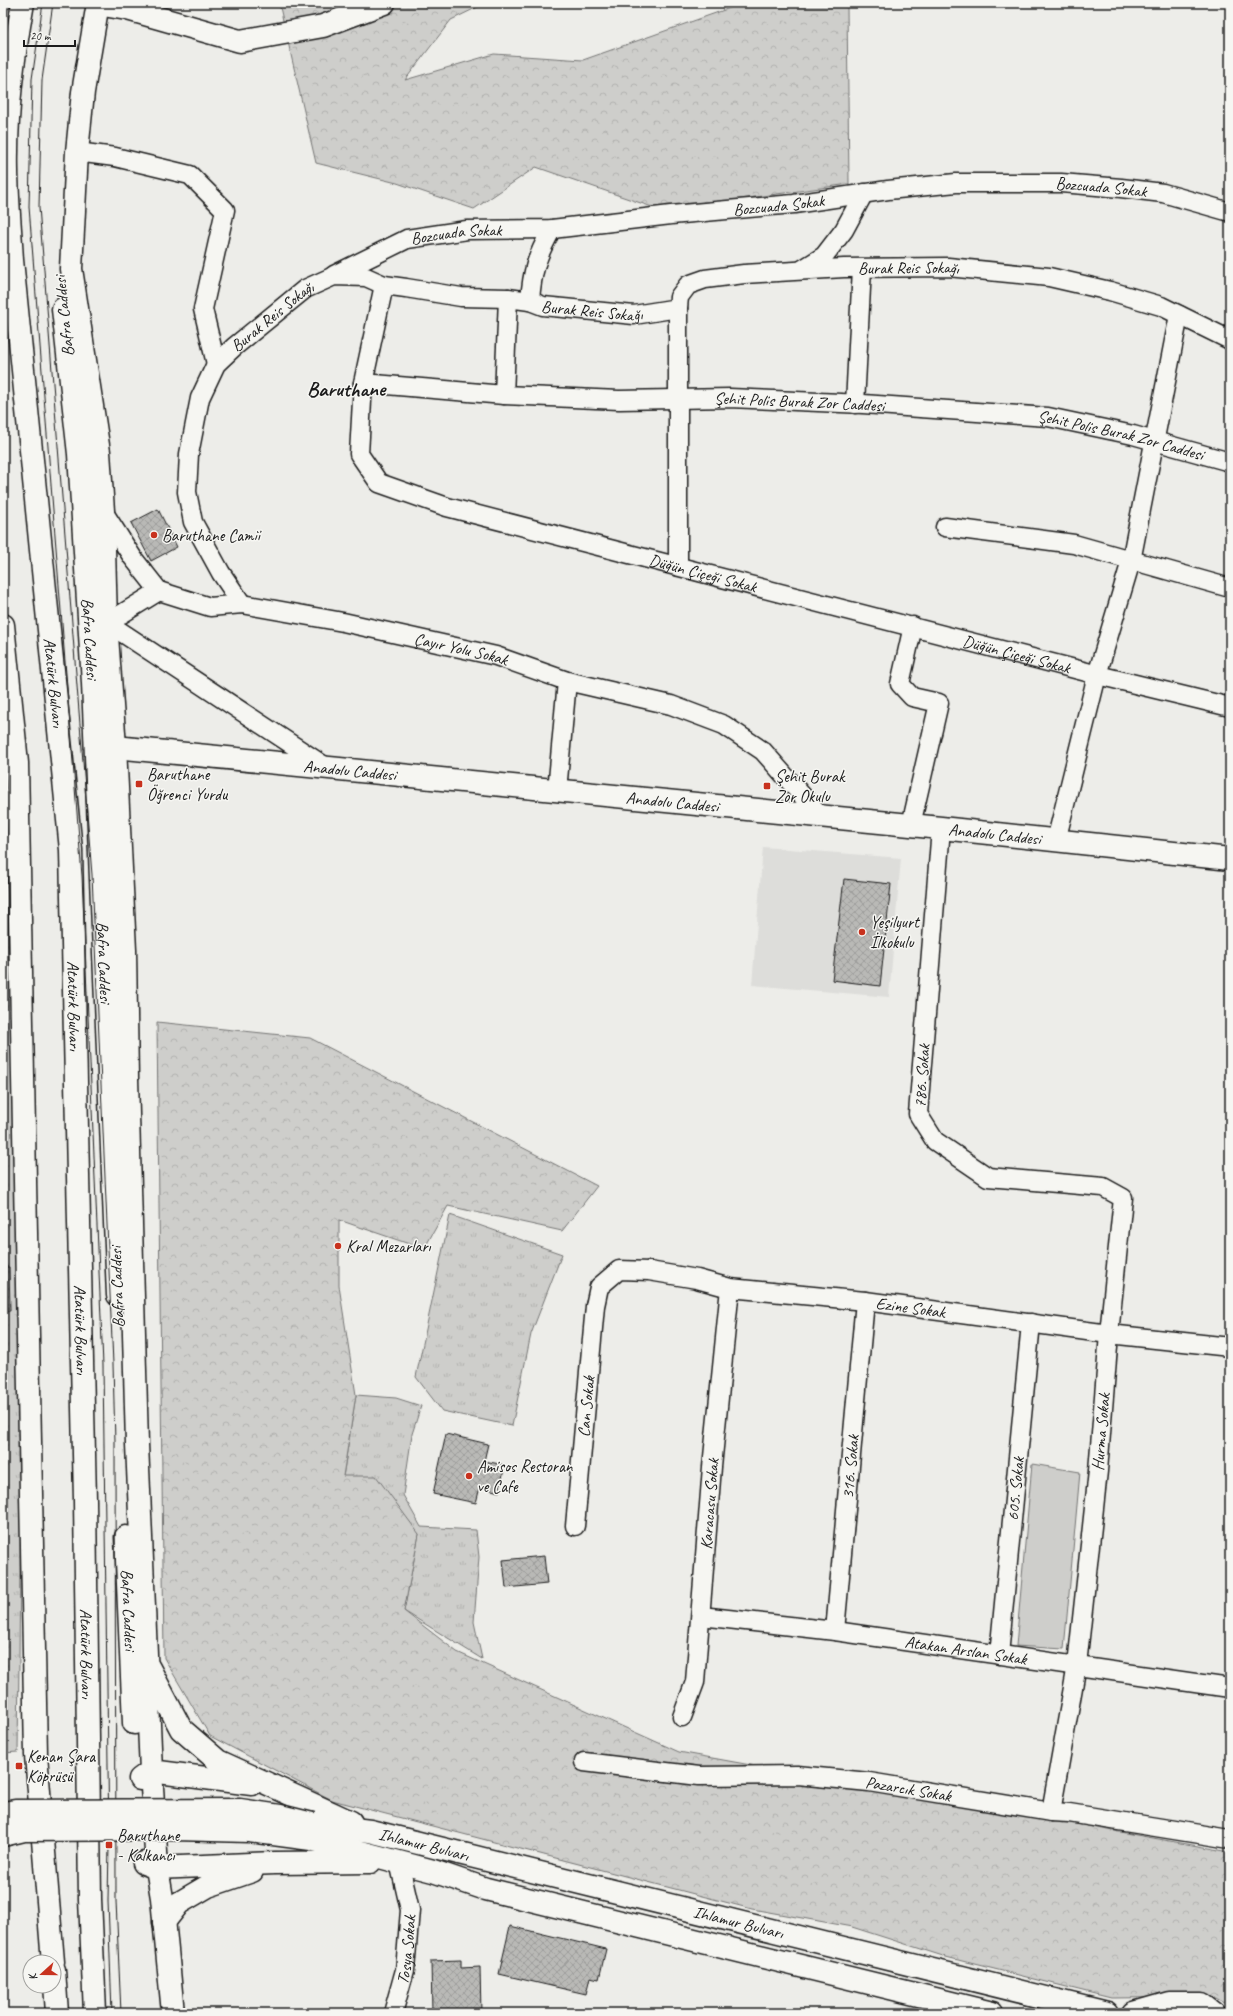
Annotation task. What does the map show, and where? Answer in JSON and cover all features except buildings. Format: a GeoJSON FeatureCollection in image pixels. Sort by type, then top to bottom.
{"type":"FeatureCollection","features":[{"type":"Feature","properties":{"kind":"main road","name":"Atatürk Bulvarı"},"geometry":{"type":"LineString","coordinates":[[23,3],[8,112],[7,190],[12,260],[71,850],[85,1500],[90,1891],[95,2013]]}},
{"type":"Feature","properties":{"kind":"main road"},"geometry":{"type":"LineString","coordinates":[[94,3],[127,9],[240,41],[323,26],[384,3]]}},
{"type":"Feature","properties":{"kind":"main road","name":"Bafra Caddesi"},"geometry":{"type":"LineString","coordinates":[[94,3],[77,152],[71,269],[99,452],[103,511],[106,622],[115,747],[125,950],[137,1444],[146,1662],[144,1775]]}},
{"type":"Feature","properties":{"kind":"main road","name":"Bafra Caddesi"},"geometry":{"type":"LineString","coordinates":[[94,3],[65,152],[59,271],[79,454],[93,683],[118,1289],[130,1664],[144,1775],[150,1866],[164,1922],[172,2013]]}},
{"type":"Feature","properties":{"kind":"main road"},"geometry":{"type":"LineString","coordinates":[[3,625],[17,763],[36,1755],[52,1954]]}},
{"type":"Feature","properties":{"kind":"main road"},"geometry":{"type":"LineString","coordinates":[[3,740],[17,763]]}},
{"type":"Feature","properties":{"kind":"main road","name":"Anadolu Caddesi"},"geometry":{"type":"LineString","coordinates":[[115,747],[941,828],[1230,859]]}},
{"type":"Feature","properties":{"kind":"main road"},"geometry":{"type":"LineString","coordinates":[[146,1662],[182,1729],[218,1761],[370,1830]]}},
{"type":"Feature","properties":{"kind":"main road"},"geometry":{"type":"LineString","coordinates":[[144,1775],[275,1787]]}},
{"type":"Feature","properties":{"kind":"main road"},"geometry":{"type":"LineString","coordinates":[[3,1813],[23,1811],[240,1810],[280,1816],[312,1831]]}},
{"type":"Feature","properties":{"kind":"main road"},"geometry":{"type":"LineString","coordinates":[[3,1835],[24,1830],[370,1830]]}},
{"type":"Feature","properties":{"kind":"main road","name":"Ihlamur Bulvarı"},"geometry":{"type":"LineString","coordinates":[[370,1830],[1107,2013]]}},
{"type":"Feature","properties":{"kind":"main road","name":"Ihlamur Bulvarı"},"geometry":{"type":"LineString","coordinates":[[312,1831],[399,1862],[486,1889],[992,2013]]}},
{"type":"Feature","properties":{"kind":"main road"},"geometry":{"type":"LineString","coordinates":[[150,1866],[399,1862]]}},
{"type":"Feature","properties":{"kind":"main road"},"geometry":{"type":"LineString","coordinates":[[164,1922],[179,1903],[208,1886],[275,1863]]}},
{"type":"Feature","properties":{"kind":"main road"},"geometry":{"type":"LineString","coordinates":[[56,1994],[58,2013]]}},
{"type":"Feature","properties":{"kind":"main road"},"geometry":{"type":"LineString","coordinates":[[1134,2013],[1168,2003],[1201,2003],[1214,2013]]}},
{"type":"Feature","properties":{"kind":"street"},"geometry":{"type":"LineString","coordinates":[[77,152],[115,157],[190,175],[224,210],[203,309],[216,364]]}},
{"type":"Feature","properties":{"kind":"street","name":"Bozcuada Sokak"},"geometry":{"type":"LineString","coordinates":[[334,276],[407,240],[467,230],[552,229],[671,215],[794,204],[956,183],[1060,183],[1121,188],[1163,193],[1230,212]]}},
{"type":"Feature","properties":{"kind":"street"},"geometry":{"type":"LineString","coordinates":[[800,270],[824,256],[844,230],[864,194]]}},
{"type":"Feature","properties":{"kind":"street"},"geometry":{"type":"LineString","coordinates":[[530,301],[531,284],[537,256],[552,229]]}},
{"type":"Feature","properties":{"kind":"street","name":"Burak Reis Sokağı"},"geometry":{"type":"LineString","coordinates":[[242,604],[221,573],[193,522],[187,492],[189,454],[200,398],[216,364],[234,346],[304,289],[334,276],[366,277],[384,284],[461,297],[508,298],[530,301],[543,306],[634,314],[678,308],[680,297],[688,285],[705,278],[800,270],[948,267],[1048,277],[1110,291],[1161,306],[1230,340]]}},
{"type":"Feature","properties":{"kind":"street"},"geometry":{"type":"LineString","coordinates":[[855,404],[862,268]]}},
{"type":"Feature","properties":{"kind":"street","name":"Düğün Çiçeği Sokak"},"geometry":{"type":"LineString","coordinates":[[384,284],[363,383],[359,454],[379,483],[447,507],[913,626],[1097,675],[1230,707]]}},
{"type":"Feature","properties":{"kind":"street"},"geometry":{"type":"LineString","coordinates":[[504,395],[508,298]]}},
{"type":"Feature","properties":{"kind":"street"},"geometry":{"type":"LineString","coordinates":[[678,308],[678,566]]}},
{"type":"Feature","properties":{"kind":"street"},"geometry":{"type":"LineString","coordinates":[[1056,841],[1097,675],[1131,561],[1179,315]]}},
{"type":"Feature","properties":{"kind":"street","name":"Şehit Polis Burak Zor Caddesi"},"geometry":{"type":"LineString","coordinates":[[363,383],[504,395],[619,400],[730,398],[855,404],[1048,417],[1155,441],[1230,462]]}},
{"type":"Feature","properties":{"kind":"street"},"geometry":{"type":"LineString","coordinates":[[103,511],[133,558],[159,591],[106,622]]}},
{"type":"Feature","properties":{"kind":"street"},"geometry":{"type":"LineString","coordinates":[[945,527],[1074,544],[1230,588]]}},
{"type":"Feature","properties":{"kind":"street","name":"Çayır Yolu Sokak"},"geometry":{"type":"LineString","coordinates":[[159,591],[210,607],[242,604],[343,622],[496,656],[567,681],[671,706],[724,725],[762,751],[820,816]]}},
{"type":"Feature","properties":{"kind":"street"},"geometry":{"type":"LineString","coordinates":[[106,622],[326,767]]}},
{"type":"Feature","properties":{"kind":"street"},"geometry":{"type":"LineString","coordinates":[[911,825],[939,703],[912,697],[900,684],[913,626]]}},
{"type":"Feature","properties":{"kind":"street"},"geometry":{"type":"LineString","coordinates":[[557,791],[567,681]]}},
{"type":"Feature","properties":{"kind":"street","name":"786. Sokak"},"geometry":{"type":"LineString","coordinates":[[941,828],[918,1114],[935,1141],[988,1177],[1103,1187],[1123,1198]]}},
{"type":"Feature","properties":{"kind":"street","name":"Hurma Sokak"},"geometry":{"type":"LineString","coordinates":[[1051,1812],[1077,1665],[1098,1471],[1109,1334],[1123,1198]]}},
{"type":"Feature","properties":{"kind":"street","name":"Ezine Sokak"},"geometry":{"type":"LineString","coordinates":[[599,1287],[619,1270],[656,1272],[697,1279],[730,1288],[865,1301],[1109,1334],[1230,1347]]}},
{"type":"Feature","properties":{"kind":"street","name":"Can Sokak"},"geometry":{"type":"LineString","coordinates":[[575,1526],[595,1306],[599,1287]]}},
{"type":"Feature","properties":{"kind":"street","name":"Karacasu Sokak"},"geometry":{"type":"LineString","coordinates":[[682,1717],[695,1682],[712,1467],[730,1288]]}},
{"type":"Feature","properties":{"kind":"street","name":"316. Sokak"},"geometry":{"type":"LineString","coordinates":[[835,1631],[865,1301]]}},
{"type":"Feature","properties":{"kind":"street","name":"605. Sokak"},"geometry":{"type":"LineString","coordinates":[[999,1655],[1031,1323]]}},
{"type":"Feature","properties":{"kind":"street","name":"Atakan Arslan Sokak"},"geometry":{"type":"LineString","coordinates":[[701,1616],[835,1631],[1230,1688]]}},
{"type":"Feature","properties":{"kind":"street","name":"Pazarcık Sokak"},"geometry":{"type":"LineString","coordinates":[[584,1762],[699,1776],[797,1776],[869,1782],[1051,1812],[1069,1813],[1230,1839]]}},
{"type":"Feature","properties":{"kind":"street","name":"Tosya Sokak"},"geometry":{"type":"LineString","coordinates":[[393,2013],[405,1970],[410,1910],[399,1862]]}},
{"type":"Feature","properties":{"kind":"shaded area"},"geometry":{"type":"Polygon","coordinates":[[[763,847],[901,858],[889,997],[752,985],[763,847]]]}},
{"type":"Feature","properties":{"kind":"green space"},"geometry":{"type":"Polygon","coordinates":[[[279,3],[486,3],[451,20],[405,80],[494,54],[583,60],[744,3],[819,3],[847,7],[849,184],[661,210],[536,167],[474,209],[397,183],[316,163],[279,3]]]}},
{"type":"Feature","properties":{"kind":"green space"},"geometry":{"type":"Polygon","coordinates":[[[3,771],[25,1094],[18,1752],[3,1753],[3,771]]]}},
{"type":"Feature","properties":{"kind":"green space"},"geometry":{"type":"Polygon","coordinates":[[[157,1022],[310,1038],[597,1186],[562,1231],[448,1206],[424,1249],[339,1220],[339,1286],[356,1395],[343,1476],[376,1476],[419,1534],[404,1611],[457,1652],[679,1752],[1230,1852],[1230,1986],[1227,1986],[1230,1994],[1230,2005],[1216,1997],[1111,1998],[946,1957],[852,1927],[752,1909],[332,1800],[210,1736],[164,1658],[157,1022]]]}},
{"type":"Feature","properties":{"kind":"green space"},"geometry":{"type":"Polygon","coordinates":[[[450,1215],[562,1254],[531,1334],[512,1426],[442,1411],[416,1377],[450,1215]]]}},
{"type":"Feature","properties":{"kind":"green space"},"geometry":{"type":"Polygon","coordinates":[[[356,1395],[396,1398],[421,1406],[412,1434],[403,1495],[421,1527],[476,1530],[479,1557],[474,1622],[482,1659],[404,1611],[419,1534],[343,1477],[356,1395]]]}},
{"type":"Feature","properties":{"kind":"green space"},"geometry":{"type":"Polygon","coordinates":[[[1032,1464],[1080,1472],[1064,1649],[1016,1646],[1032,1464]]]}},
{"type":"Feature","properties":{"kind":"tram line"},"geometry":{"type":"LineString","coordinates":[[43,3],[32,79],[29,207],[82,876],[103,1365],[109,1845],[108,1901],[112,2013]]}},
{"type":"Feature","properties":{"kind":"tram line"},"geometry":{"type":"LineString","coordinates":[[53,3],[42,80],[39,207],[92,875],[115,1442],[116,1901],[121,2013]]}},
{"type":"Feature","properties":{"kind":"place","name":"Baruthane Camii"},"geometry":{"type":"Point","coordinates":[154,535]}},
{"type":"Feature","properties":{"kind":"place","name":"Baruthane Öğrenci Yurdu"},"geometry":{"type":"Point","coordinates":[139,784]}},
{"type":"Feature","properties":{"kind":"place","name":"Şehit Burak Zor Okulu"},"geometry":{"type":"Point","coordinates":[767,786]}},
{"type":"Feature","properties":{"kind":"place","name":"Yeşilyurt İlkokulu"},"geometry":{"type":"Point","coordinates":[862,932]}},
{"type":"Feature","properties":{"kind":"place","name":"Kral Mezarları"},"geometry":{"type":"Point","coordinates":[338,1246]}},
{"type":"Feature","properties":{"kind":"place","name":"Amisos Restoran ve Cafe"},"geometry":{"type":"Point","coordinates":[469,1476]}},
{"type":"Feature","properties":{"kind":"place","name":"Kenan Şara Köprüsü"},"geometry":{"type":"Point","coordinates":[19,1766]}},
{"type":"Feature","properties":{"kind":"place","name":"Baruthane - Kalkancı"},"geometry":{"type":"Point","coordinates":[109,1845]}},
{"type":"Feature","properties":{"kind":"district","name":"Baruthane"},"geometry":{"type":"Point","coordinates":[346,389]}}]}
